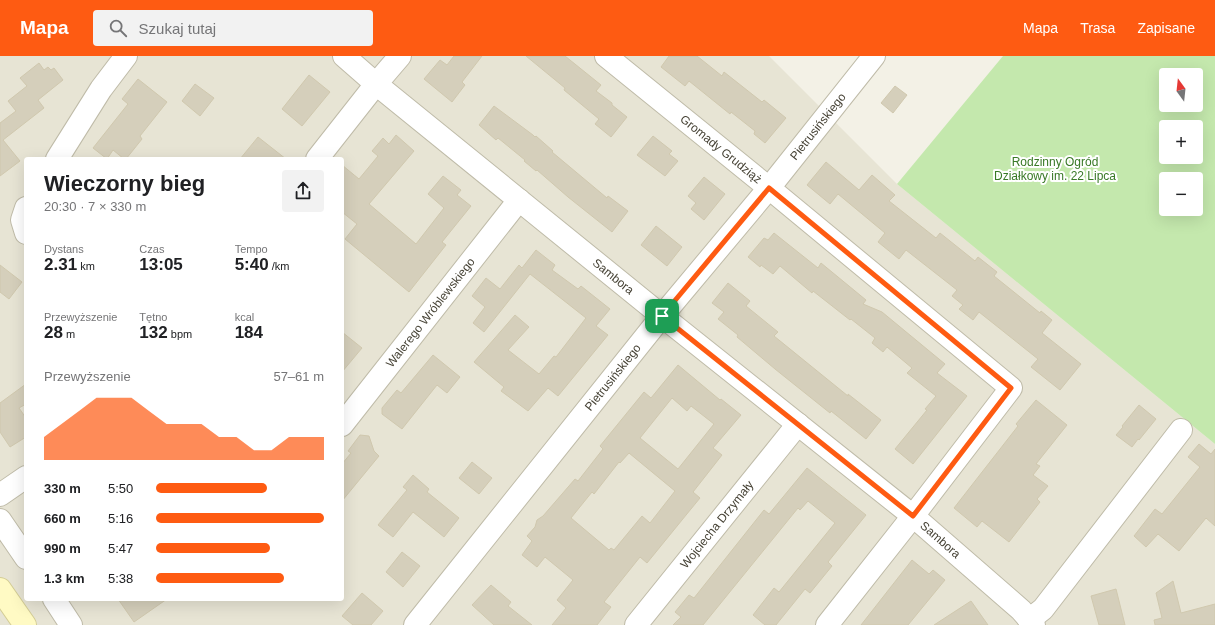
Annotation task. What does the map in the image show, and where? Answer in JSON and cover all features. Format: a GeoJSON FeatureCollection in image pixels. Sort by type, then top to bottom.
{"type":"FeatureCollection","features":[{"type":"Feature","properties":{"kind":"main road"},"geometry":{"type":"LineString","coordinates":[[0,589],[25,625]]}},
{"type":"Feature","properties":{"kind":"street"},"geometry":{"type":"LineString","coordinates":[[58,157],[101,89],[126,56]]}},
{"type":"Feature","properties":{"kind":"street","name":"Sambora"},"geometry":{"type":"LineString","coordinates":[[344,56],[376,84],[662,316],[913,516],[1032,622],[1181,430]]}},
{"type":"Feature","properties":{"kind":"street"},"geometry":{"type":"LineString","coordinates":[[319,157],[400,56]]}},
{"type":"Feature","properties":{"kind":"street","name":"Gromady Grudziąż"},"geometry":{"type":"LineString","coordinates":[[606,56],[769,188],[1011,388],[827,625]]}},
{"type":"Feature","properties":{"kind":"street","name":"Pietrusińskiego"},"geometry":{"type":"LineString","coordinates":[[414,625],[662,316],[769,188],[874,56]]}},
{"type":"Feature","properties":{"kind":"street","name":"Walerego Wróblewskiego"},"geometry":{"type":"LineString","coordinates":[[344,422],[519,200]]}},
{"type":"Feature","properties":{"kind":"street"},"geometry":{"type":"LineString","coordinates":[[24,214],[22,220],[24,226]]}},
{"type":"Feature","properties":{"kind":"street","name":"Wojciecha Drzymały"},"geometry":{"type":"LineString","coordinates":[[636,625],[798,424]]}},
{"type":"Feature","properties":{"kind":"street"},"geometry":{"type":"LineString","coordinates":[[0,495],[24,478]]}},
{"type":"Feature","properties":{"kind":"street"},"geometry":{"type":"LineString","coordinates":[[0,520],[24,555]]}},
{"type":"Feature","properties":{"kind":"street"},"geometry":{"type":"LineString","coordinates":[[55,601],[71,625]]}},
{"type":"Feature","properties":{"kind":"shaded area"},"geometry":{"type":"Polygon","coordinates":[[[0,56],[769,56],[897,184],[1215,444],[1215,625],[0,625],[0,56]]]}},
{"type":"Feature","properties":{"kind":"green space","name":"Rodzinny Ogród Działkowy im. 22 Lipca"},"geometry":{"type":"Polygon","coordinates":[[[1003,56],[1215,56],[1215,444],[897,184],[1003,56]]]}},
{"type":"Feature","properties":{"kind":"building"},"geometry":{"type":"Polygon","coordinates":[[[454,56],[482,56],[462,82],[465,85],[452,102],[424,79],[440,60],[447,65],[454,56]]]}},
{"type":"Feature","properties":{"kind":"building"},"geometry":{"type":"Polygon","coordinates":[[[526,56],[565,56],[601,85],[596,91],[627,117],[611,137],[595,124],[599,119],[564,90],[565,88],[526,56]]]}},
{"type":"Feature","properties":{"kind":"building"},"geometry":{"type":"Polygon","coordinates":[[[669,56],[697,56],[722,76],[724,72],[762,102],[764,100],[786,118],[765,143],[754,134],[755,131],[731,112],[730,114],[689,81],[685,86],[661,67],[669,56]]]}},
{"type":"Feature","properties":{"kind":"building"},"geometry":{"type":"Polygon","coordinates":[[[39,63],[44,70],[48,67],[51,70],[54,68],[63,80],[38,100],[44,108],[3,140],[20,161],[0,176],[0,123],[16,111],[8,101],[27,86],[20,78],[39,63]]]}},
{"type":"Feature","properties":{"kind":"building"},"geometry":{"type":"Polygon","coordinates":[[[309,75],[330,92],[302,126],[282,109],[309,75]]]}},
{"type":"Feature","properties":{"kind":"building"},"geometry":{"type":"Polygon","coordinates":[[[138,79],[167,102],[140,136],[142,139],[128,157],[122,157],[113,150],[108,157],[104,157],[93,148],[128,104],[122,99],[138,79]]]}},
{"type":"Feature","properties":{"kind":"building"},"geometry":{"type":"Polygon","coordinates":[[[195,84],[214,98],[200,116],[182,101],[195,84]]]}},
{"type":"Feature","properties":{"kind":"building"},"geometry":{"type":"Polygon","coordinates":[[[895,86],[907,95],[893,113],[881,103],[895,86]]]}},
{"type":"Feature","properties":{"kind":"building"},"geometry":{"type":"Polygon","coordinates":[[[494,106],[535,137],[536,136],[553,151],[552,152],[607,198],[608,196],[628,211],[612,232],[537,170],[536,171],[498,138],[496,140],[479,125],[494,106]]]}},
{"type":"Feature","properties":{"kind":"building"},"geometry":{"type":"Polygon","coordinates":[[[396,135],[414,151],[369,204],[416,244],[444,208],[428,194],[443,176],[461,190],[457,195],[471,206],[442,242],[446,245],[409,292],[345,239],[357,224],[344,214],[344,167],[359,179],[378,156],[372,151],[383,138],[389,144],[396,135]]]}},
{"type":"Feature","properties":{"kind":"building"},"geometry":{"type":"Polygon","coordinates":[[[653,136],[672,151],[669,154],[678,161],[665,176],[637,155],[653,136]]]}},
{"type":"Feature","properties":{"kind":"building"},"geometry":{"type":"Polygon","coordinates":[[[258,137],[283,157],[242,157],[258,137]]]}},
{"type":"Feature","properties":{"kind":"building"},"geometry":{"type":"Polygon","coordinates":[[[826,162],[859,190],[872,175],[895,195],[889,201],[936,238],[940,233],[975,261],[978,257],[997,272],[994,276],[1040,313],[1041,311],[1052,320],[1042,333],[1081,364],[1060,390],[1031,367],[1038,359],[979,312],[973,320],[959,309],[963,305],[952,296],[957,290],[906,250],[899,259],[878,242],[885,233],[838,194],[830,204],[807,185],[826,162]]]}},
{"type":"Feature","properties":{"kind":"building"},"geometry":{"type":"Polygon","coordinates":[[[704,177],[725,194],[704,220],[691,209],[696,203],[688,196],[704,177]]]}},
{"type":"Feature","properties":{"kind":"building"},"geometry":{"type":"Polygon","coordinates":[[[656,226],[682,247],[667,266],[641,245],[656,226]]]}},
{"type":"Feature","properties":{"kind":"building"},"geometry":{"type":"Polygon","coordinates":[[[774,233],[818,268],[821,263],[866,300],[863,304],[882,312],[945,364],[937,373],[967,396],[913,464],[895,449],[927,410],[925,409],[936,396],[907,373],[912,368],[887,347],[883,352],[872,343],[875,338],[813,291],[812,293],[780,266],[773,274],[761,265],[760,267],[748,257],[764,238],[768,240],[774,233]]]}},
{"type":"Feature","properties":{"kind":"building"},"geometry":{"type":"Polygon","coordinates":[[[536,250],[555,265],[552,270],[578,289],[581,286],[610,309],[596,326],[608,335],[558,396],[548,388],[528,411],[501,391],[504,387],[474,362],[515,315],[529,327],[508,350],[539,374],[554,356],[556,357],[586,318],[530,274],[484,332],[473,323],[485,307],[472,296],[486,278],[500,289],[519,265],[522,268],[536,250]]]}},
{"type":"Feature","properties":{"kind":"building"},"geometry":{"type":"Polygon","coordinates":[[[0,265],[22,282],[9,299],[0,292],[0,265]]]}},
{"type":"Feature","properties":{"kind":"building"},"geometry":{"type":"Polygon","coordinates":[[[728,283],[750,301],[746,306],[778,332],[774,336],[848,396],[848,394],[881,420],[866,439],[831,411],[830,413],[775,369],[718,319],[724,312],[712,303],[728,283]]]}},
{"type":"Feature","properties":{"kind":"building"},"geometry":{"type":"Polygon","coordinates":[[[344,334],[362,348],[344,370],[344,334]]]}},
{"type":"Feature","properties":{"kind":"building"},"geometry":{"type":"Polygon","coordinates":[[[433,355],[460,377],[447,393],[437,385],[402,429],[382,414],[382,408],[397,390],[401,393],[433,355]]]}},
{"type":"Feature","properties":{"kind":"building"},"geometry":{"type":"Polygon","coordinates":[[[678,365],[720,400],[721,399],[741,415],[713,448],[722,455],[693,492],[700,498],[647,563],[640,557],[604,602],[611,607],[597,625],[552,625],[566,608],[557,600],[573,580],[545,557],[537,567],[522,555],[532,541],[527,536],[535,527],[537,520],[543,516],[575,479],[578,481],[603,449],[600,446],[644,392],[651,398],[678,365]],[[672,398],[640,438],[678,469],[714,424],[691,406],[687,411],[672,398]],[[629,453],[620,463],[619,462],[594,494],[592,492],[571,518],[609,550],[611,548],[614,550],[642,516],[650,523],[675,491],[629,453]]]}},
{"type":"Feature","properties":{"kind":"building"},"geometry":{"type":"Polygon","coordinates":[[[24,385],[24,405],[19,408],[24,415],[24,438],[10,447],[0,432],[0,403],[24,385]]]}},
{"type":"Feature","properties":{"kind":"building"},"geometry":{"type":"Polygon","coordinates":[[[1036,400],[1067,425],[1036,464],[1040,466],[1033,475],[1048,486],[1037,499],[1040,502],[1009,542],[982,521],[977,527],[954,508],[1018,426],[1016,424],[1036,400]]]}},
{"type":"Feature","properties":{"kind":"building"},"geometry":{"type":"Polygon","coordinates":[[[1139,405],[1156,419],[1132,447],[1116,435],[1139,405]]]}},
{"type":"Feature","properties":{"kind":"building"},"geometry":{"type":"Polygon","coordinates":[[[360,435],[369,436],[374,451],[379,456],[344,499],[344,462],[351,453],[348,451],[360,435]]]}},
{"type":"Feature","properties":{"kind":"building"},"geometry":{"type":"Polygon","coordinates":[[[1199,444],[1211,454],[1215,449],[1215,526],[1206,518],[1179,551],[1158,534],[1146,547],[1134,536],[1155,509],[1162,514],[1200,467],[1188,457],[1199,444]]]}},
{"type":"Feature","properties":{"kind":"building"},"geometry":{"type":"Polygon","coordinates":[[[472,462],[492,478],[479,494],[459,478],[472,462]]]}},
{"type":"Feature","properties":{"kind":"building"},"geometry":{"type":"Polygon","coordinates":[[[807,468],[866,515],[828,562],[832,566],[810,593],[805,589],[776,625],[765,625],[753,615],[774,588],[779,592],[835,523],[808,501],[800,510],[798,508],[703,625],[673,625],[681,617],[675,612],[689,595],[694,598],[764,510],[769,514],[807,468]]]}},
{"type":"Feature","properties":{"kind":"building"},"geometry":{"type":"Polygon","coordinates":[[[413,475],[429,489],[427,492],[459,518],[444,537],[413,512],[393,537],[378,525],[407,490],[403,487],[413,475]]]}},
{"type":"Feature","properties":{"kind":"building"},"geometry":{"type":"Polygon","coordinates":[[[402,552],[420,566],[403,587],[386,572],[402,552]]]}},
{"type":"Feature","properties":{"kind":"building"},"geometry":{"type":"Polygon","coordinates":[[[912,560],[929,574],[933,570],[945,580],[908,625],[861,625],[912,560]]]}},
{"type":"Feature","properties":{"kind":"building"},"geometry":{"type":"Polygon","coordinates":[[[1173,581],[1181,613],[1215,604],[1215,625],[1155,625],[1154,620],[1162,618],[1156,593],[1173,581]]]}},
{"type":"Feature","properties":{"kind":"building"},"geometry":{"type":"Polygon","coordinates":[[[491,585],[511,602],[508,606],[532,625],[494,625],[472,605],[491,585]]]}},
{"type":"Feature","properties":{"kind":"building"},"geometry":{"type":"Polygon","coordinates":[[[1116,589],[1125,625],[1099,625],[1091,596],[1116,589]]]}},
{"type":"Feature","properties":{"kind":"building"},"geometry":{"type":"Polygon","coordinates":[[[362,593],[383,611],[371,625],[353,625],[342,616],[362,593]]]}},
{"type":"Feature","properties":{"kind":"building"},"geometry":{"type":"Polygon","coordinates":[[[119,601],[164,601],[134,622],[119,601]]]}},
{"type":"Feature","properties":{"kind":"building"},"geometry":{"type":"Polygon","coordinates":[[[971,601],[988,625],[934,625],[971,601]]]}},
{"type":"Feature","properties":{"kind":"route"},"geometry":{"type":"LineString","coordinates":[[769,188],[1011,388],[913,516],[662,316],[769,188]]}}]}
